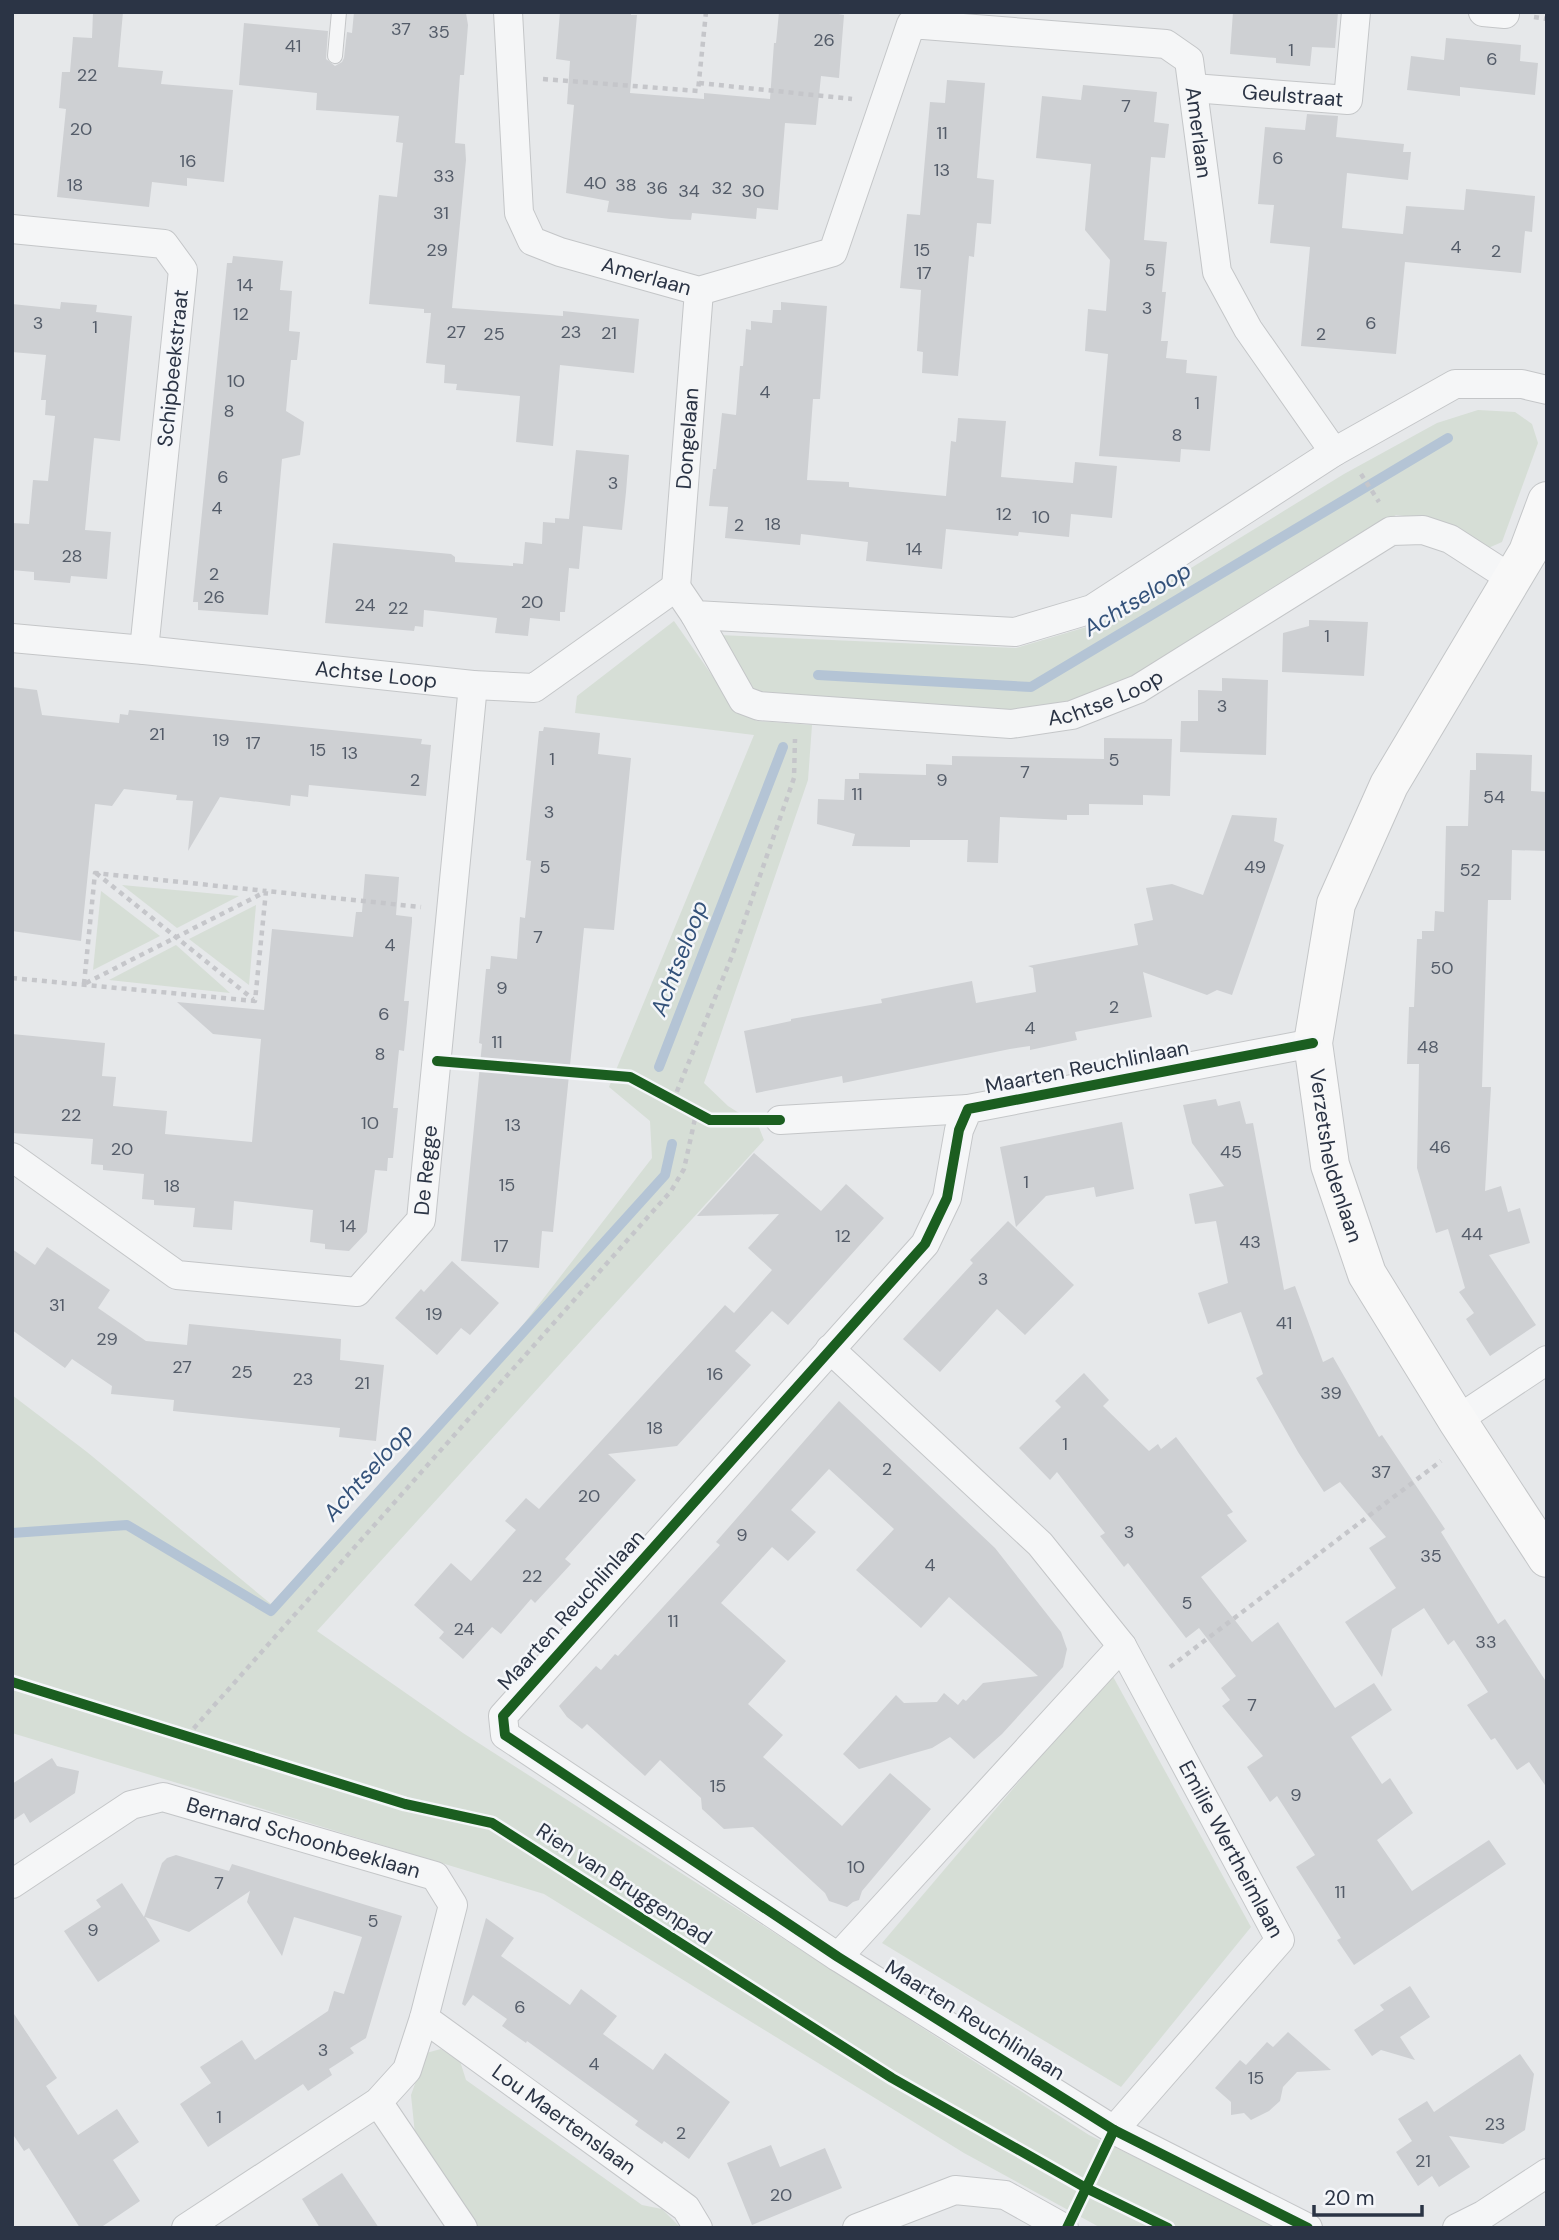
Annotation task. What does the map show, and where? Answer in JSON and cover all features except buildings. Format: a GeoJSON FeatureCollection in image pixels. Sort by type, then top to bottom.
{"type":"FeatureCollection","features":[{"type":"Feature","properties":{"kind":"street","name":"Amerlaan"},"geometry":{"type":"LineString","coordinates":[[508,12],[519,213],[532,241],[560,252],[699,291],[833,252],[884,102],[902,18],[1166,44],[1189,60],[1217,272],[1248,329],[1345,458]]}},
{"type":"Feature","properties":{"kind":"street","name":"Geulstraat"},"geometry":{"type":"LineString","coordinates":[[1193,88],[1348,100],[1356,12]]}},
{"type":"Feature","properties":{"kind":"street","name":"Schipbeekstraat"},"geometry":{"type":"LineString","coordinates":[[12,229],[164,244],[183,270],[144,650]]}},
{"type":"Feature","properties":{"kind":"street","name":"Dongelaan"},"geometry":{"type":"LineString","coordinates":[[676,587],[699,291]]}},
{"type":"Feature","properties":{"kind":"street"},"geometry":{"type":"LineString","coordinates":[[695,615],[1015,632],[1092,608],[1345,458],[1455,384],[1522,384],[1547,390]]}},
{"type":"Feature","properties":{"kind":"street","name":"Verzetsheldenlaan"},"geometry":{"type":"LineString","coordinates":[[1547,501],[1529,562],[1389,785],[1336,904],[1312,1043],[1330,1165],[1367,1274],[1463,1430],[1547,1558]]}},
{"type":"Feature","properties":{"kind":"street","name":"Achtse Loop"},"geometry":{"type":"LineString","coordinates":[[12,638],[473,685],[534,688],[676,587],[743,700],[759,706],[795,710],[1011,724],[1072,715],[1138,690],[1391,531],[1423,530],[1529,562]]}},
{"type":"Feature","properties":{"kind":"street","name":"De Regge"},"geometry":{"type":"LineString","coordinates":[[12,1157],[177,1275],[357,1292],[421,1220],[473,685]]}},
{"type":"Feature","properties":{"kind":"street","name":"Maarten Reuchlinlaan"},"geometry":{"type":"LineString","coordinates":[[780,1120],[968,1109],[1312,1043]]}},
{"type":"Feature","properties":{"kind":"street","name":"Maarten Reuchlinlaan"},"geometry":{"type":"LineString","coordinates":[[968,1109],[959,1129],[947,1198],[925,1244],[502,1716],[505,1735],[838,1957],[1114,2130],[1308,2228]]}},
{"type":"Feature","properties":{"kind":"street","name":"Emilie Wertheimlaan"},"geometry":{"type":"LineString","coordinates":[[830,1349],[1040,1544],[1122,1646],[1280,1940],[1114,2130]]}},
{"type":"Feature","properties":{"kind":"street"},"geometry":{"type":"LineString","coordinates":[[1463,1430],[1547,1360]]}},
{"type":"Feature","properties":{"kind":"street"},"geometry":{"type":"LineString","coordinates":[[838,1957],[1122,1646]]}},
{"type":"Feature","properties":{"kind":"street","name":"Bernard Schoonbeeklaan"},"geometry":{"type":"LineString","coordinates":[[12,1884],[131,1805],[163,1797],[435,1876],[453,1905],[424,2018],[407,2070],[378,2102],[186,2228]]}},
{"type":"Feature","properties":{"kind":"street","name":"Lou Maertenslaan"},"geometry":{"type":"LineString","coordinates":[[424,2018],[686,2208],[698,2228]]}},
{"type":"Feature","properties":{"kind":"street"},"geometry":{"type":"LineString","coordinates":[[378,2102],[463,2228]]}},
{"type":"Feature","properties":{"kind":"street"},"geometry":{"type":"LineString","coordinates":[[1457,2228],[1487,2222],[1547,2173]]}},
{"type":"Feature","properties":{"kind":"street"},"geometry":{"type":"LineString","coordinates":[[857,2228],[955,2190],[1005,2195],[1064,2228]]}},
{"type":"Feature","properties":{"kind":"lane"},"geometry":{"type":"LineString","coordinates":[[335,56],[339,12]]}},
{"type":"Feature","properties":{"kind":"path"},"geometry":{"type":"LineString","coordinates":[[511,76],[698,91],[706,12]]}},
{"type":"Feature","properties":{"kind":"path"},"geometry":{"type":"LineString","coordinates":[[699,83],[884,102]]}},
{"type":"Feature","properties":{"kind":"path"},"geometry":{"type":"LineString","coordinates":[[1345,458],[1381,505]]}},
{"type":"Feature","properties":{"kind":"path"},"geometry":{"type":"LineString","coordinates":[[673,1101],[732,956],[794,778],[795,710]]}},
{"type":"Feature","properties":{"kind":"path"},"geometry":{"type":"LineString","coordinates":[[95,873],[453,910]]}},
{"type":"Feature","properties":{"kind":"path"},"geometry":{"type":"LineString","coordinates":[[95,873],[255,1001]]}},
{"type":"Feature","properties":{"kind":"path"},"geometry":{"type":"LineString","coordinates":[[84,984],[95,873]]}},
{"type":"Feature","properties":{"kind":"path"},"geometry":{"type":"LineString","coordinates":[[84,984],[266,891]]}},
{"type":"Feature","properties":{"kind":"path"},"geometry":{"type":"LineString","coordinates":[[255,1001],[266,891]]}},
{"type":"Feature","properties":{"kind":"path"},"geometry":{"type":"LineString","coordinates":[[12,978],[255,1001]]}},
{"type":"Feature","properties":{"kind":"path"},"geometry":{"type":"LineString","coordinates":[[662,1095],[710,1120]]}},
{"type":"Feature","properties":{"kind":"path"},"geometry":{"type":"LineString","coordinates":[[187,1736],[671,1191],[684,1169],[696,1114]]}},
{"type":"Feature","properties":{"kind":"path"},"geometry":{"type":"LineString","coordinates":[[1144,1687],[1463,1430]]}},
{"type":"Feature","properties":{"kind":"path"},"geometry":{"type":"LineString","coordinates":[[174,1732],[199,1740]]}},
{"type":"Feature","properties":{"kind":"shaded area"},"geometry":{"type":"Polygon","coordinates":[[[1478,410],[1515,412],[1532,424],[1538,443],[1502,542],[1486,549],[1427,519],[1396,515],[1130,679],[1066,702],[1007,712],[759,697],[719,635],[1016,648],[1103,622],[1344,474],[1437,423],[1478,410]]]}},
{"type":"Feature","properties":{"kind":"shaded area"},"geometry":{"type":"Polygon","coordinates":[[[674,621],[737,711],[757,721],[812,725],[808,780],[704,1083],[728,1106],[758,1125],[764,1140],[317,1631],[463,1733],[1089,2135],[1282,2228],[1101,2228],[964,2153],[544,1894],[12,1733],[12,1395],[87,1452],[271,1604],[519,1330],[652,1158],[650,1121],[609,1087],[754,735],[575,713],[577,696],[674,621]]]}},
{"type":"Feature","properties":{"kind":"shaded area"},"geometry":{"type":"Polygon","coordinates":[[[122,885],[239,896],[177,928],[122,885]]]}},
{"type":"Feature","properties":{"kind":"shaded area"},"geometry":{"type":"Polygon","coordinates":[[[101,891],[160,936],[93,970],[101,891]]]}},
{"type":"Feature","properties":{"kind":"shaded area"},"geometry":{"type":"Polygon","coordinates":[[[256,905],[249,985],[189,939],[256,905]]]}},
{"type":"Feature","properties":{"kind":"shaded area"},"geometry":{"type":"Polygon","coordinates":[[[176,945],[230,993],[109,980],[176,945]]]}},
{"type":"Feature","properties":{"kind":"shaded area"},"geometry":{"type":"Polygon","coordinates":[[[1111,1673],[1251,1927],[1121,2087],[882,1943],[1111,1673]]]}},
{"type":"Feature","properties":{"kind":"shaded area"},"geometry":{"type":"Polygon","coordinates":[[[441,2049],[460,2061],[466,2080],[642,2205],[662,2209],[681,2228],[478,2228],[416,2144],[411,2095],[426,2053],[441,2049]]]}},
{"type":"Feature","properties":{"kind":"waterway","name":"Achtseloop"},"geometry":{"type":"LineString","coordinates":[[818,675],[1031,687],[1448,438]]}},
{"type":"Feature","properties":{"kind":"waterway","name":"Achtseloop"},"geometry":{"type":"LineString","coordinates":[[659,1067],[783,747]]}},
{"type":"Feature","properties":{"kind":"waterway","name":"Achtseloop"},"geometry":{"type":"LineString","coordinates":[[12,1533],[127,1525],[271,1611],[665,1175],[672,1144]]}},
{"type":"Feature","properties":{"kind":"cycle path"},"geometry":{"type":"LineString","coordinates":[[1308,2228],[1114,2130],[838,1957],[505,1735],[503,1716],[925,1244],[947,1198],[959,1130],[968,1109],[1313,1043]]}},
{"type":"Feature","properties":{"kind":"cycle path"},"geometry":{"type":"LineString","coordinates":[[437,1061],[630,1077],[710,1120],[780,1120]]}},
{"type":"Feature","properties":{"kind":"cycle path","name":"Rien van Bruggenpad"},"geometry":{"type":"LineString","coordinates":[[12,1682],[405,1804],[492,1823],[892,2078],[1086,2188],[1168,2228]]}},
{"type":"Feature","properties":{"kind":"cycle path"},"geometry":{"type":"LineString","coordinates":[[1067,2228],[1114,2130]]}}]}
